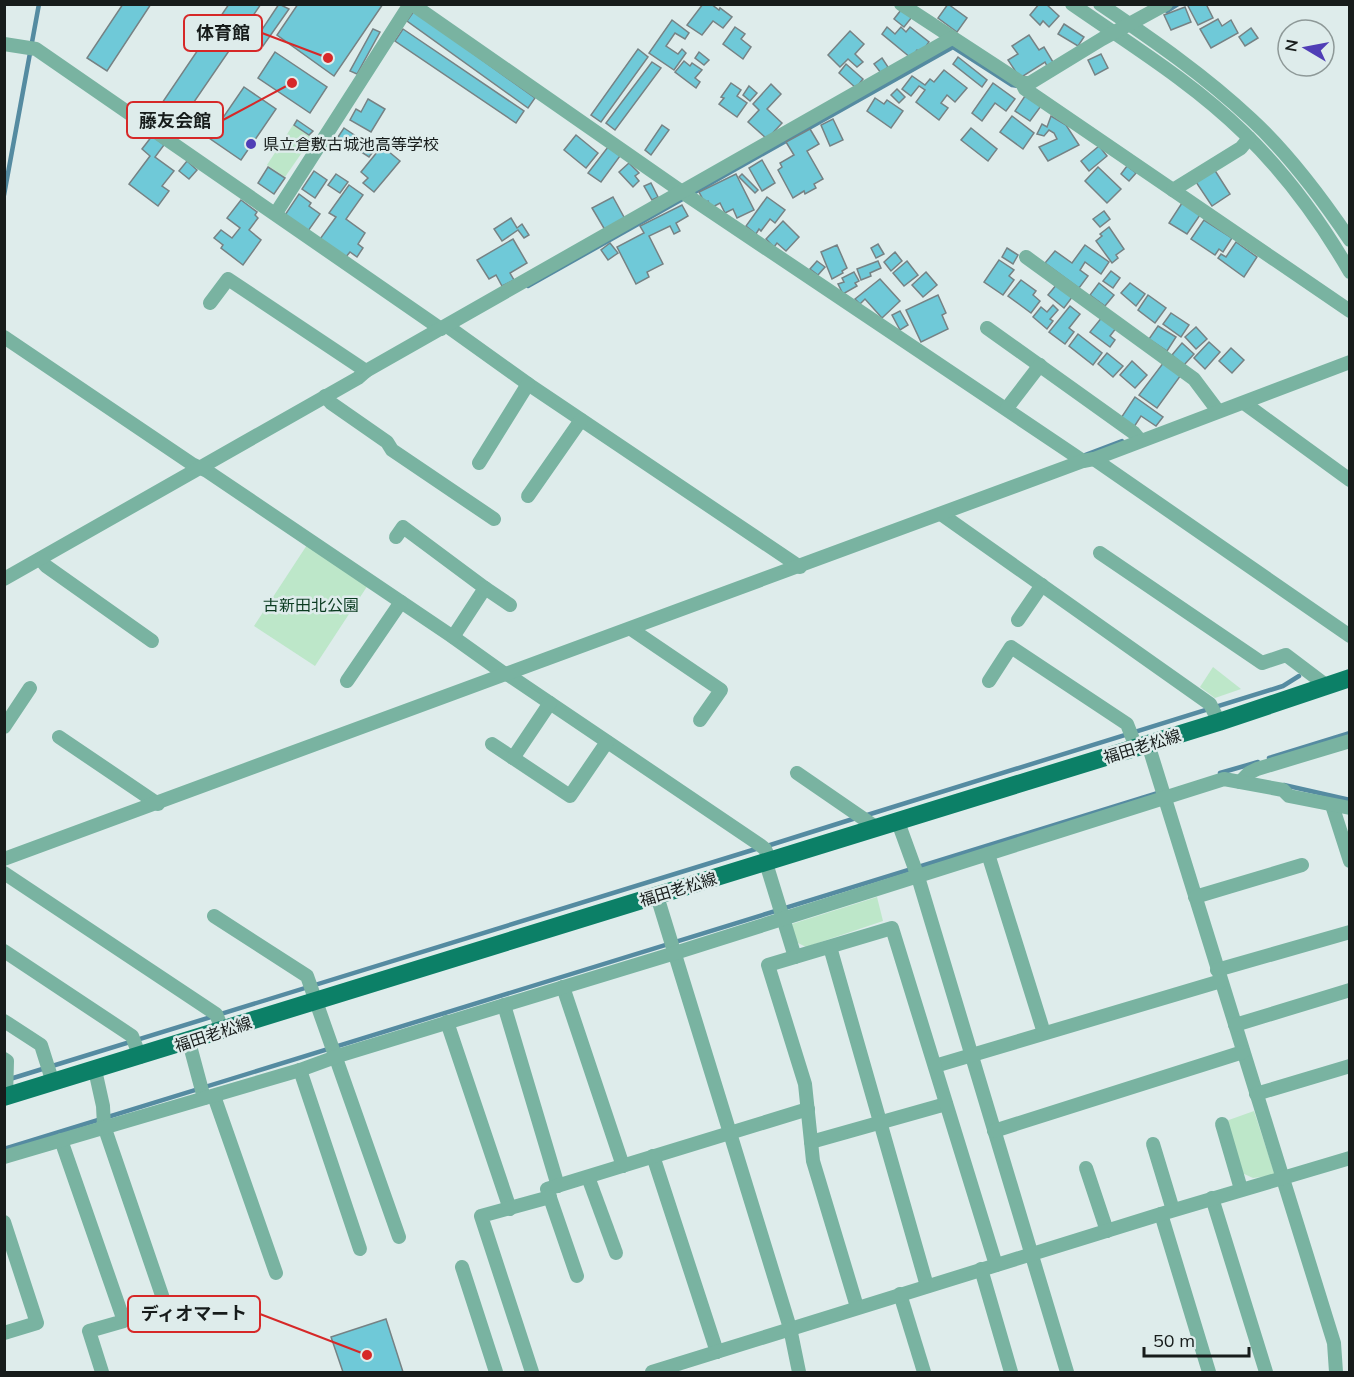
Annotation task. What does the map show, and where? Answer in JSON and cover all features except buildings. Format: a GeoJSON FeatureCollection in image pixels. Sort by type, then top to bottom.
{"type":"FeatureCollection","features":[{"type":"Feature","properties":{"kind":"main road","name":"福田老松線"},"geometry":{"type":"LineString","coordinates":[[6,1088],[49,1072],[95,1070],[136,1047],[189,1041],[219,1021],[312,991],[657,896],[765,854],[866,820],[898,822],[1215,712],[1327,686],[1350,678]]}},
{"type":"Feature","properties":{"kind":"street"},"geometry":{"type":"LineString","coordinates":[[276,213],[411,4],[687,195],[1350,636]]}},
{"type":"Feature","properties":{"kind":"street"},"geometry":{"type":"LineString","coordinates":[[901,4],[1023,85],[1350,311]]}},
{"type":"Feature","properties":{"kind":"street"},"geometry":{"type":"LineString","coordinates":[[1072,4],[1197,92],[1249,138],[1308,207],[1350,272]]}},
{"type":"Feature","properties":{"kind":"street"},"geometry":{"type":"LineString","coordinates":[[1100,4],[1185,63],[1252,120],[1286,154],[1350,240]]}},
{"type":"Feature","properties":{"kind":"street"},"geometry":{"type":"LineString","coordinates":[[1023,85],[1166,4]]}},
{"type":"Feature","properties":{"kind":"street"},"geometry":{"type":"LineString","coordinates":[[4,579],[43,562],[327,399],[366,370],[447,328],[687,195],[952,38]]}},
{"type":"Feature","properties":{"kind":"street"},"geometry":{"type":"LineString","coordinates":[[4,44],[30,48],[796,564]]}},
{"type":"Feature","properties":{"kind":"street"},"geometry":{"type":"LineString","coordinates":[[1173,190],[1241,148],[1249,138]]}},
{"type":"Feature","properties":{"kind":"street"},"geometry":{"type":"LineString","coordinates":[[1026,257],[1194,379],[1216,408]]}},
{"type":"Feature","properties":{"kind":"street"},"geometry":{"type":"LineString","coordinates":[[210,303],[228,279],[366,370]]}},
{"type":"Feature","properties":{"kind":"street"},"geometry":{"type":"LineString","coordinates":[[987,328],[1137,437]]}},
{"type":"Feature","properties":{"kind":"street"},"geometry":{"type":"LineString","coordinates":[[4,337],[453,637],[765,854],[795,957]]}},
{"type":"Feature","properties":{"kind":"street"},"geometry":{"type":"LineString","coordinates":[[4,859],[502,672],[631,629],[796,564],[941,514],[1137,437],[1216,408],[1244,402],[1350,362]]}},
{"type":"Feature","properties":{"kind":"street"},"geometry":{"type":"LineString","coordinates":[[1007,408],[1040,365]]}},
{"type":"Feature","properties":{"kind":"street"},"geometry":{"type":"LineString","coordinates":[[479,463],[528,384]]}},
{"type":"Feature","properties":{"kind":"street"},"geometry":{"type":"LineString","coordinates":[[327,399],[387,441],[392,450],[494,519]]}},
{"type":"Feature","properties":{"kind":"street"},"geometry":{"type":"LineString","coordinates":[[1244,402],[1350,480]]}},
{"type":"Feature","properties":{"kind":"street"},"geometry":{"type":"LineString","coordinates":[[528,496],[581,420]]}},
{"type":"Feature","properties":{"kind":"street"},"geometry":{"type":"LineString","coordinates":[[941,514],[1215,712]]}},
{"type":"Feature","properties":{"kind":"street"},"geometry":{"type":"LineString","coordinates":[[396,537],[403,527],[510,605]]}},
{"type":"Feature","properties":{"kind":"street"},"geometry":{"type":"LineString","coordinates":[[1100,553],[1262,663],[1286,655],[1327,686]]}},
{"type":"Feature","properties":{"kind":"street"},"geometry":{"type":"LineString","coordinates":[[43,562],[152,641]]}},
{"type":"Feature","properties":{"kind":"street"},"geometry":{"type":"LineString","coordinates":[[1018,620],[1042,585]]}},
{"type":"Feature","properties":{"kind":"street"},"geometry":{"type":"LineString","coordinates":[[453,637],[485,588]]}},
{"type":"Feature","properties":{"kind":"street"},"geometry":{"type":"LineString","coordinates":[[347,681],[400,602]]}},
{"type":"Feature","properties":{"kind":"street"},"geometry":{"type":"LineString","coordinates":[[631,629],[721,690],[700,720]]}},
{"type":"Feature","properties":{"kind":"street"},"geometry":{"type":"LineString","coordinates":[[989,681],[1011,647],[1127,724],[1136,739],[1164,798],[1334,1343],[1336,1372]]}},
{"type":"Feature","properties":{"kind":"street"},"geometry":{"type":"LineString","coordinates":[[8,732],[30,688]]}},
{"type":"Feature","properties":{"kind":"street"},"geometry":{"type":"LineString","coordinates":[[513,758],[550,703]]}},
{"type":"Feature","properties":{"kind":"street"},"geometry":{"type":"LineString","coordinates":[[59,737],[154,801]]}},
{"type":"Feature","properties":{"kind":"street"},"geometry":{"type":"LineString","coordinates":[[4,1157],[61,1140],[104,1120],[300,1070],[334,1050],[447,1022],[504,1005],[563,987],[673,947],[916,871],[988,854],[1224,780],[1244,778],[1350,741]]}},
{"type":"Feature","properties":{"kind":"street"},"geometry":{"type":"LineString","coordinates":[[492,744],[570,796],[607,742]]}},
{"type":"Feature","properties":{"kind":"street"},"geometry":{"type":"LineString","coordinates":[[797,773],[866,820]]}},
{"type":"Feature","properties":{"kind":"street"},"geometry":{"type":"LineString","coordinates":[[1244,778],[1283,790],[1289,796],[1350,808]]}},
{"type":"Feature","properties":{"kind":"street"},"geometry":{"type":"LineString","coordinates":[[1332,805],[1350,861]]}},
{"type":"Feature","properties":{"kind":"street"},"geometry":{"type":"LineString","coordinates":[[898,822],[916,871],[1067,1372]]}},
{"type":"Feature","properties":{"kind":"street"},"geometry":{"type":"LineString","coordinates":[[988,854],[1044,1033]]}},
{"type":"Feature","properties":{"kind":"street"},"geometry":{"type":"LineString","coordinates":[[1195,897],[1302,866]]}},
{"type":"Feature","properties":{"kind":"street"},"geometry":{"type":"LineString","coordinates":[[4,873],[219,1021]]}},
{"type":"Feature","properties":{"kind":"street"},"geometry":{"type":"LineString","coordinates":[[657,896],[790,1328],[799,1372]]}},
{"type":"Feature","properties":{"kind":"street"},"geometry":{"type":"LineString","coordinates":[[214,915],[307,976],[399,1237]]}},
{"type":"Feature","properties":{"kind":"street"},"geometry":{"type":"LineString","coordinates":[[857,1307],[813,1161],[805,1084],[768,965],[892,928],[996,1265]]}},
{"type":"Feature","properties":{"kind":"street"},"geometry":{"type":"LineString","coordinates":[[935,1066],[1044,1033],[1350,932]]}},
{"type":"Feature","properties":{"kind":"street"},"geometry":{"type":"LineString","coordinates":[[830,947],[927,1286]]}},
{"type":"Feature","properties":{"kind":"street"},"geometry":{"type":"LineString","coordinates":[[4,951],[132,1036],[136,1047]]}},
{"type":"Feature","properties":{"kind":"street"},"geometry":{"type":"LineString","coordinates":[[563,987],[623,1166]]}},
{"type":"Feature","properties":{"kind":"street"},"geometry":{"type":"LineString","coordinates":[[1234,1025],[1350,990]]}},
{"type":"Feature","properties":{"kind":"street"},"geometry":{"type":"LineString","coordinates":[[504,1005],[577,1276]]}},
{"type":"Feature","properties":{"kind":"street"},"geometry":{"type":"LineString","coordinates":[[4,1021],[41,1045],[49,1072]]}},
{"type":"Feature","properties":{"kind":"street"},"geometry":{"type":"LineString","coordinates":[[447,1022],[510,1209]]}},
{"type":"Feature","properties":{"kind":"street"},"geometry":{"type":"LineString","coordinates":[[189,1041],[205,1093],[276,1273]]}},
{"type":"Feature","properties":{"kind":"street"},"geometry":{"type":"LineString","coordinates":[[994,1131],[1243,1052]]}},
{"type":"Feature","properties":{"kind":"street"},"geometry":{"type":"LineString","coordinates":[[4,1059],[7,1061],[6,1088]]}},
{"type":"Feature","properties":{"kind":"street"},"geometry":{"type":"LineString","coordinates":[[1256,1094],[1350,1066]]}},
{"type":"Feature","properties":{"kind":"street"},"geometry":{"type":"LineString","coordinates":[[95,1070],[104,1120],[168,1310]]}},
{"type":"Feature","properties":{"kind":"street"},"geometry":{"type":"LineString","coordinates":[[300,1070],[360,1249]]}},
{"type":"Feature","properties":{"kind":"street"},"geometry":{"type":"LineString","coordinates":[[811,1142],[946,1104]]}},
{"type":"Feature","properties":{"kind":"street"},"geometry":{"type":"LineString","coordinates":[[532,1372],[481,1216],[510,1209],[588,1177],[808,1109]]}},
{"type":"Feature","properties":{"kind":"street"},"geometry":{"type":"LineString","coordinates":[[1222,1124],[1241,1189]]}},
{"type":"Feature","properties":{"kind":"street"},"geometry":{"type":"LineString","coordinates":[[61,1140],[124,1321],[89,1331],[102,1372]]}},
{"type":"Feature","properties":{"kind":"street"},"geometry":{"type":"LineString","coordinates":[[1153,1144],[1167,1212],[1209,1372]]}},
{"type":"Feature","properties":{"kind":"street"},"geometry":{"type":"LineString","coordinates":[[653,1156],[717,1352]]}},
{"type":"Feature","properties":{"kind":"street"},"geometry":{"type":"LineString","coordinates":[[652,1372],[1107,1230],[1350,1158]]}},
{"type":"Feature","properties":{"kind":"street"},"geometry":{"type":"LineString","coordinates":[[1086,1168],[1107,1230]]}},
{"type":"Feature","properties":{"kind":"street"},"geometry":{"type":"LineString","coordinates":[[588,1177],[616,1253]]}},
{"type":"Feature","properties":{"kind":"street"},"geometry":{"type":"LineString","coordinates":[[1212,1198],[1266,1372]]}},
{"type":"Feature","properties":{"kind":"street"},"geometry":{"type":"LineString","coordinates":[[4,1222],[37,1323],[4,1333]]}},
{"type":"Feature","properties":{"kind":"street"},"geometry":{"type":"LineString","coordinates":[[462,1267],[496,1372]]}},
{"type":"Feature","properties":{"kind":"street"},"geometry":{"type":"LineString","coordinates":[[981,1269],[1011,1372]]}},
{"type":"Feature","properties":{"kind":"street"},"geometry":{"type":"LineString","coordinates":[[900,1294],[924,1372]]}},
{"type":"Feature","properties":{"kind":"green space"},"geometry":{"type":"Polygon","coordinates":[[[293,125],[312,138],[285,177],[267,165],[293,125]]]}},
{"type":"Feature","properties":{"kind":"green space","name":"古新田北公園"},"geometry":{"type":"Polygon","coordinates":[[[307,545],[368,585],[315,666],[254,626],[307,545]]]}},
{"type":"Feature","properties":{"kind":"green space"},"geometry":{"type":"Polygon","coordinates":[[[1213,667],[1241,689],[1215,698],[1200,687],[1213,667]]]}},
{"type":"Feature","properties":{"kind":"green space"},"geometry":{"type":"Polygon","coordinates":[[[877,897],[883,921],[806,947],[796,942],[792,924],[877,897]]]}},
{"type":"Feature","properties":{"kind":"green space"},"geometry":{"type":"Polygon","coordinates":[[[1254,1111],[1275,1175],[1253,1178],[1242,1173],[1226,1121],[1254,1111]]]}},
{"type":"Feature","properties":{"kind":"waterway"},"geometry":{"type":"LineString","coordinates":[[4,195],[39,4]]}},
{"type":"Feature","properties":{"kind":"waterway"},"geometry":{"type":"LineString","coordinates":[[1167,11],[1178,4]]}},
{"type":"Feature","properties":{"kind":"waterway"},"geometry":{"type":"LineString","coordinates":[[528,286],[953,47],[1012,85],[1019,86]]}},
{"type":"Feature","properties":{"kind":"waterway"},"geometry":{"type":"LineString","coordinates":[[1085,455],[1122,441]]}},
{"type":"Feature","properties":{"kind":"waterway"},"geometry":{"type":"LineString","coordinates":[[864,816],[1283,686],[1299,676]]}},
{"type":"Feature","properties":{"kind":"waterway"},"geometry":{"type":"LineString","coordinates":[[1269,758],[1350,733]]}},
{"type":"Feature","properties":{"kind":"waterway"},"geometry":{"type":"LineString","coordinates":[[1220,773],[1258,762]]}},
{"type":"Feature","properties":{"kind":"waterway"},"geometry":{"type":"LineString","coordinates":[[1284,785],[1350,800]]}},
{"type":"Feature","properties":{"kind":"waterway"},"geometry":{"type":"LineString","coordinates":[[4,1149],[1158,793]]}},
{"type":"Feature","properties":{"kind":"waterway"},"geometry":{"type":"LineString","coordinates":[[767,846],[856,818]]}},
{"type":"Feature","properties":{"kind":"waterway"},"geometry":{"type":"LineString","coordinates":[[10,1079],[759,848]]}},
{"type":"Feature","properties":{"kind":"place","name":"体育館"},"geometry":{"type":"Point","coordinates":[328,58]}},
{"type":"Feature","properties":{"kind":"place","name":"藤友会館"},"geometry":{"type":"Point","coordinates":[292,83]}},
{"type":"Feature","properties":{"kind":"place","name":"県立倉敷古城池高等学校"},"geometry":{"type":"Point","coordinates":[251,144]}},
{"type":"Feature","properties":{"kind":"place","name":"ディオマート"},"geometry":{"type":"Point","coordinates":[367,1355]}}]}
